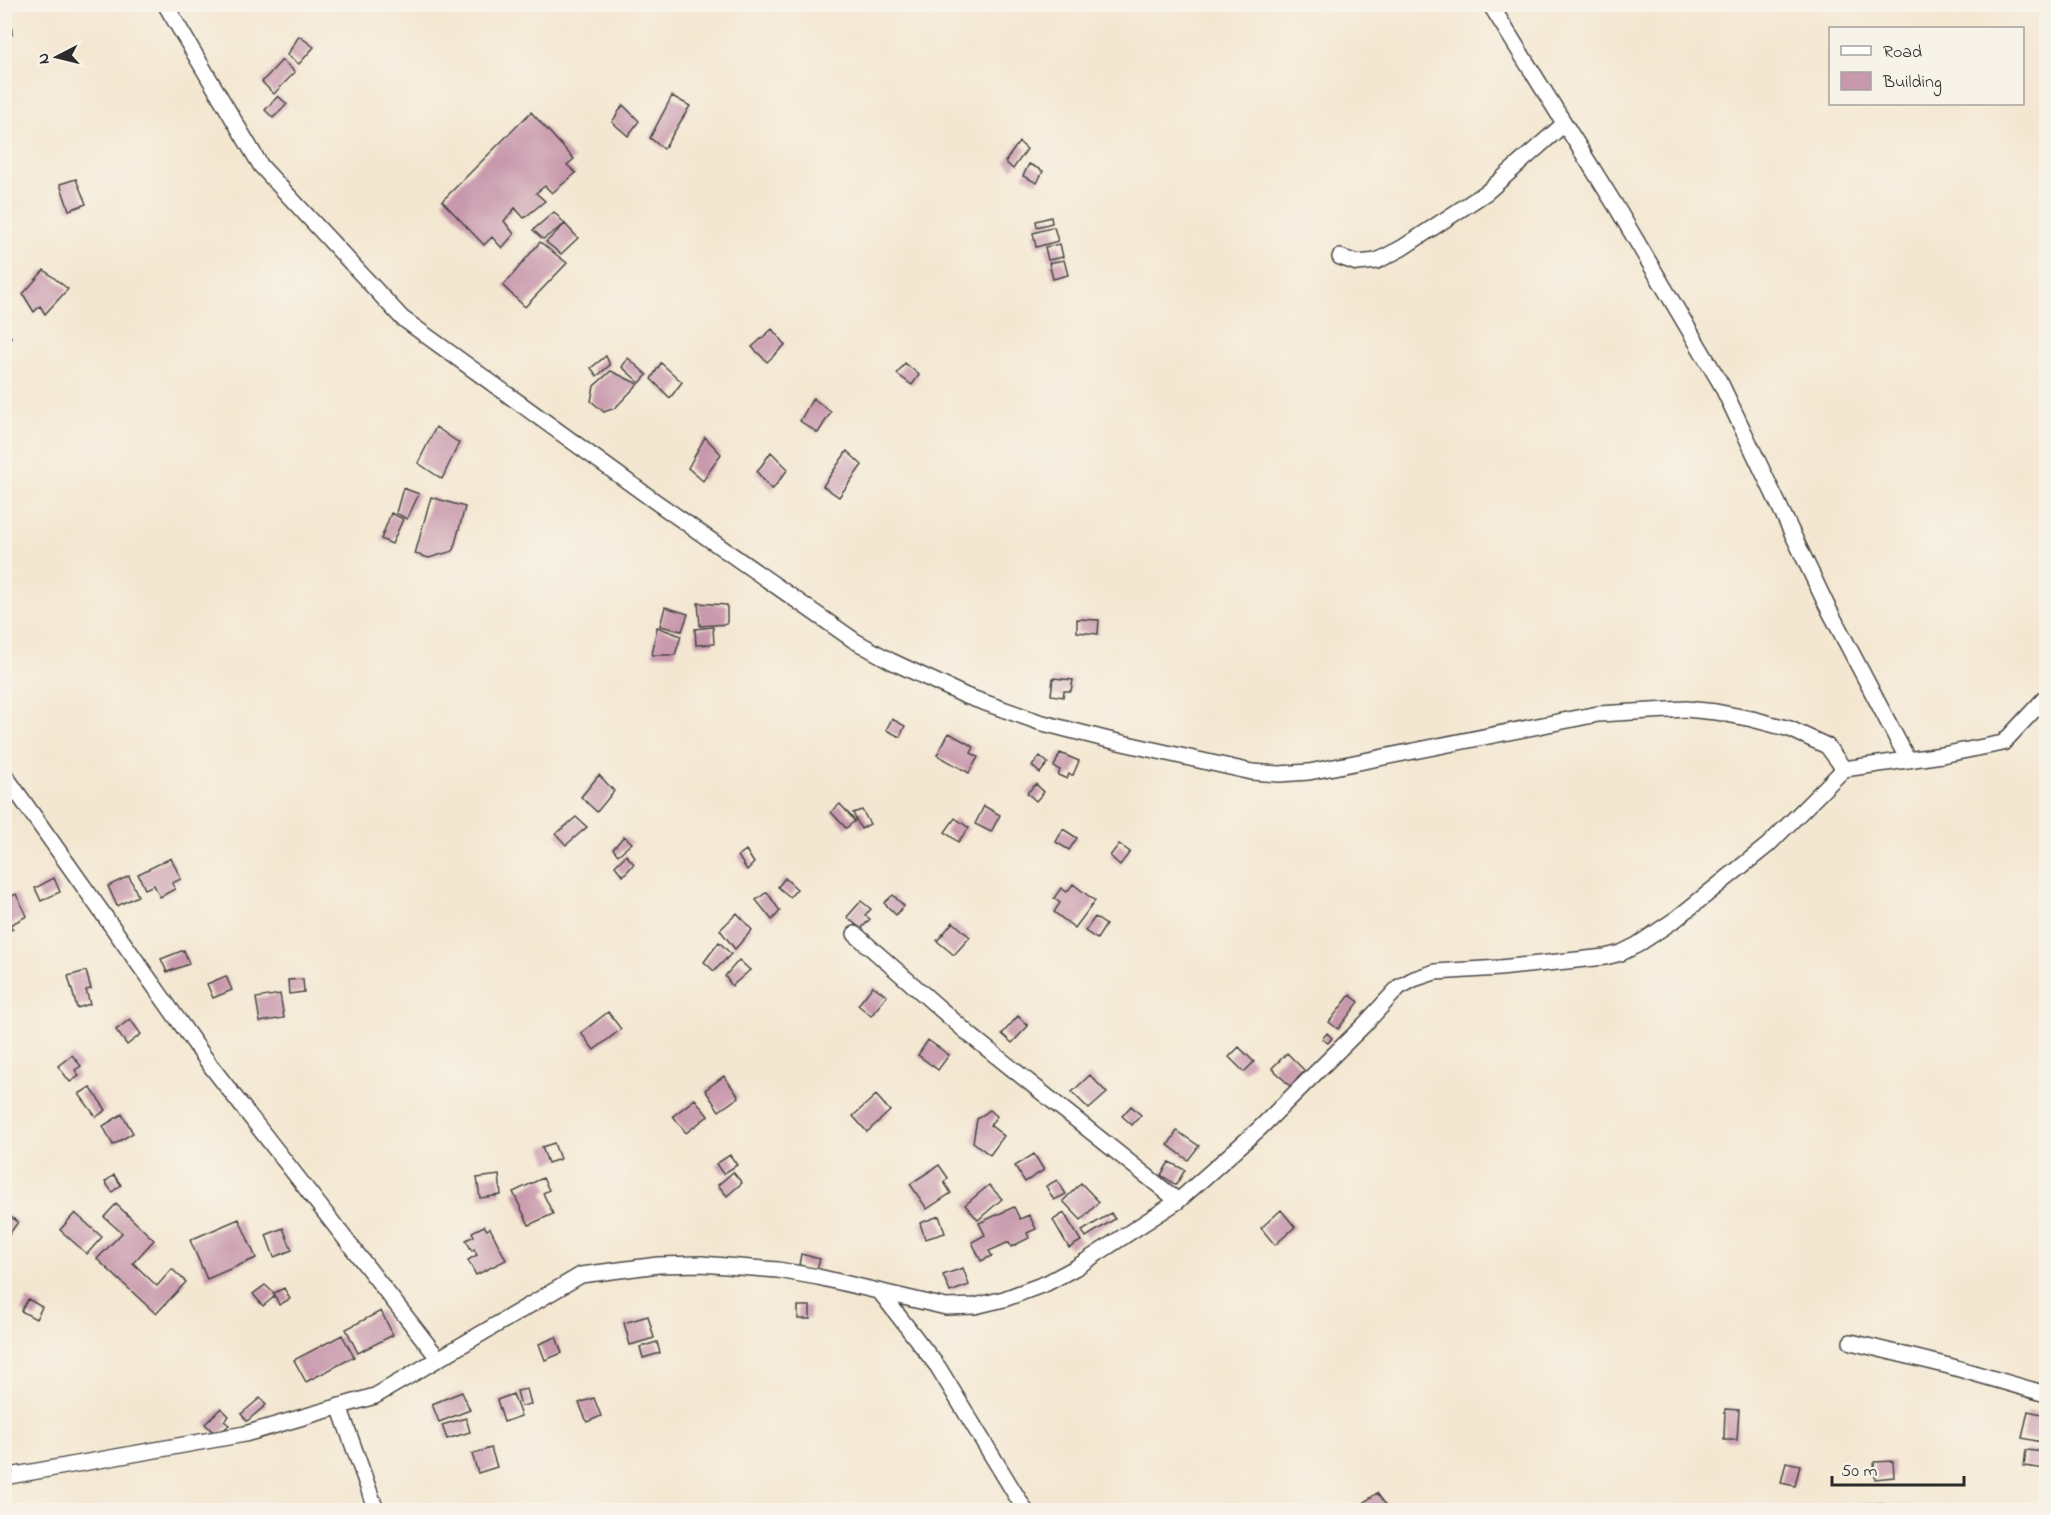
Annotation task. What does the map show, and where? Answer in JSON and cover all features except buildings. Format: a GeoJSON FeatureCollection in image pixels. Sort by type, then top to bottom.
{"type":"FeatureCollection","features":[{"type":"Feature","properties":{"kind":"street"},"geometry":{"type":"LineString","coordinates":[[165,4],[261,166],[402,318],[656,502],[855,641],[891,661],[966,696],[1039,722],[1083,734],[1252,772],[1279,774],[1309,772],[1598,714],[1686,709],[1734,715],[1790,729],[1827,746],[1844,769]]}},
{"type":"Feature","properties":{"kind":"street"},"geometry":{"type":"LineString","coordinates":[[1490,4],[1721,384],[1826,603],[1908,760]]}},
{"type":"Feature","properties":{"kind":"street"},"geometry":{"type":"LineString","coordinates":[[1340,257],[1357,263],[1377,261],[1402,248],[1487,192],[1564,124]]}},
{"type":"Feature","properties":{"kind":"street"},"geometry":{"type":"LineString","coordinates":[[4,1477],[245,1434],[375,1396],[581,1275],[658,1265],[701,1264],[777,1270],[946,1306],[975,1306],[1004,1299],[1047,1283],[1075,1268],[1178,1201],[1259,1129],[1399,987],[1413,979],[1435,972],[1500,968],[1605,957],[1621,953],[1676,919],[1768,845],[1844,769],[2003,743],[2046,697]]}},
{"type":"Feature","properties":{"kind":"street"},"geometry":{"type":"LineString","coordinates":[[4,774],[210,1065],[438,1358]]}},
{"type":"Feature","properties":{"kind":"street"},"geometry":{"type":"LineString","coordinates":[[855,934],[969,1035],[1178,1201]]}},
{"type":"Feature","properties":{"kind":"street"},"geometry":{"type":"LineString","coordinates":[[880,1292],[938,1366],[1025,1510]]}},
{"type":"Feature","properties":{"kind":"street"},"geometry":{"type":"LineString","coordinates":[[1851,1342],[1949,1366],[2046,1394]]}},
{"type":"Feature","properties":{"kind":"street"},"geometry":{"type":"LineString","coordinates":[[339,1406],[376,1510]]}}]}
